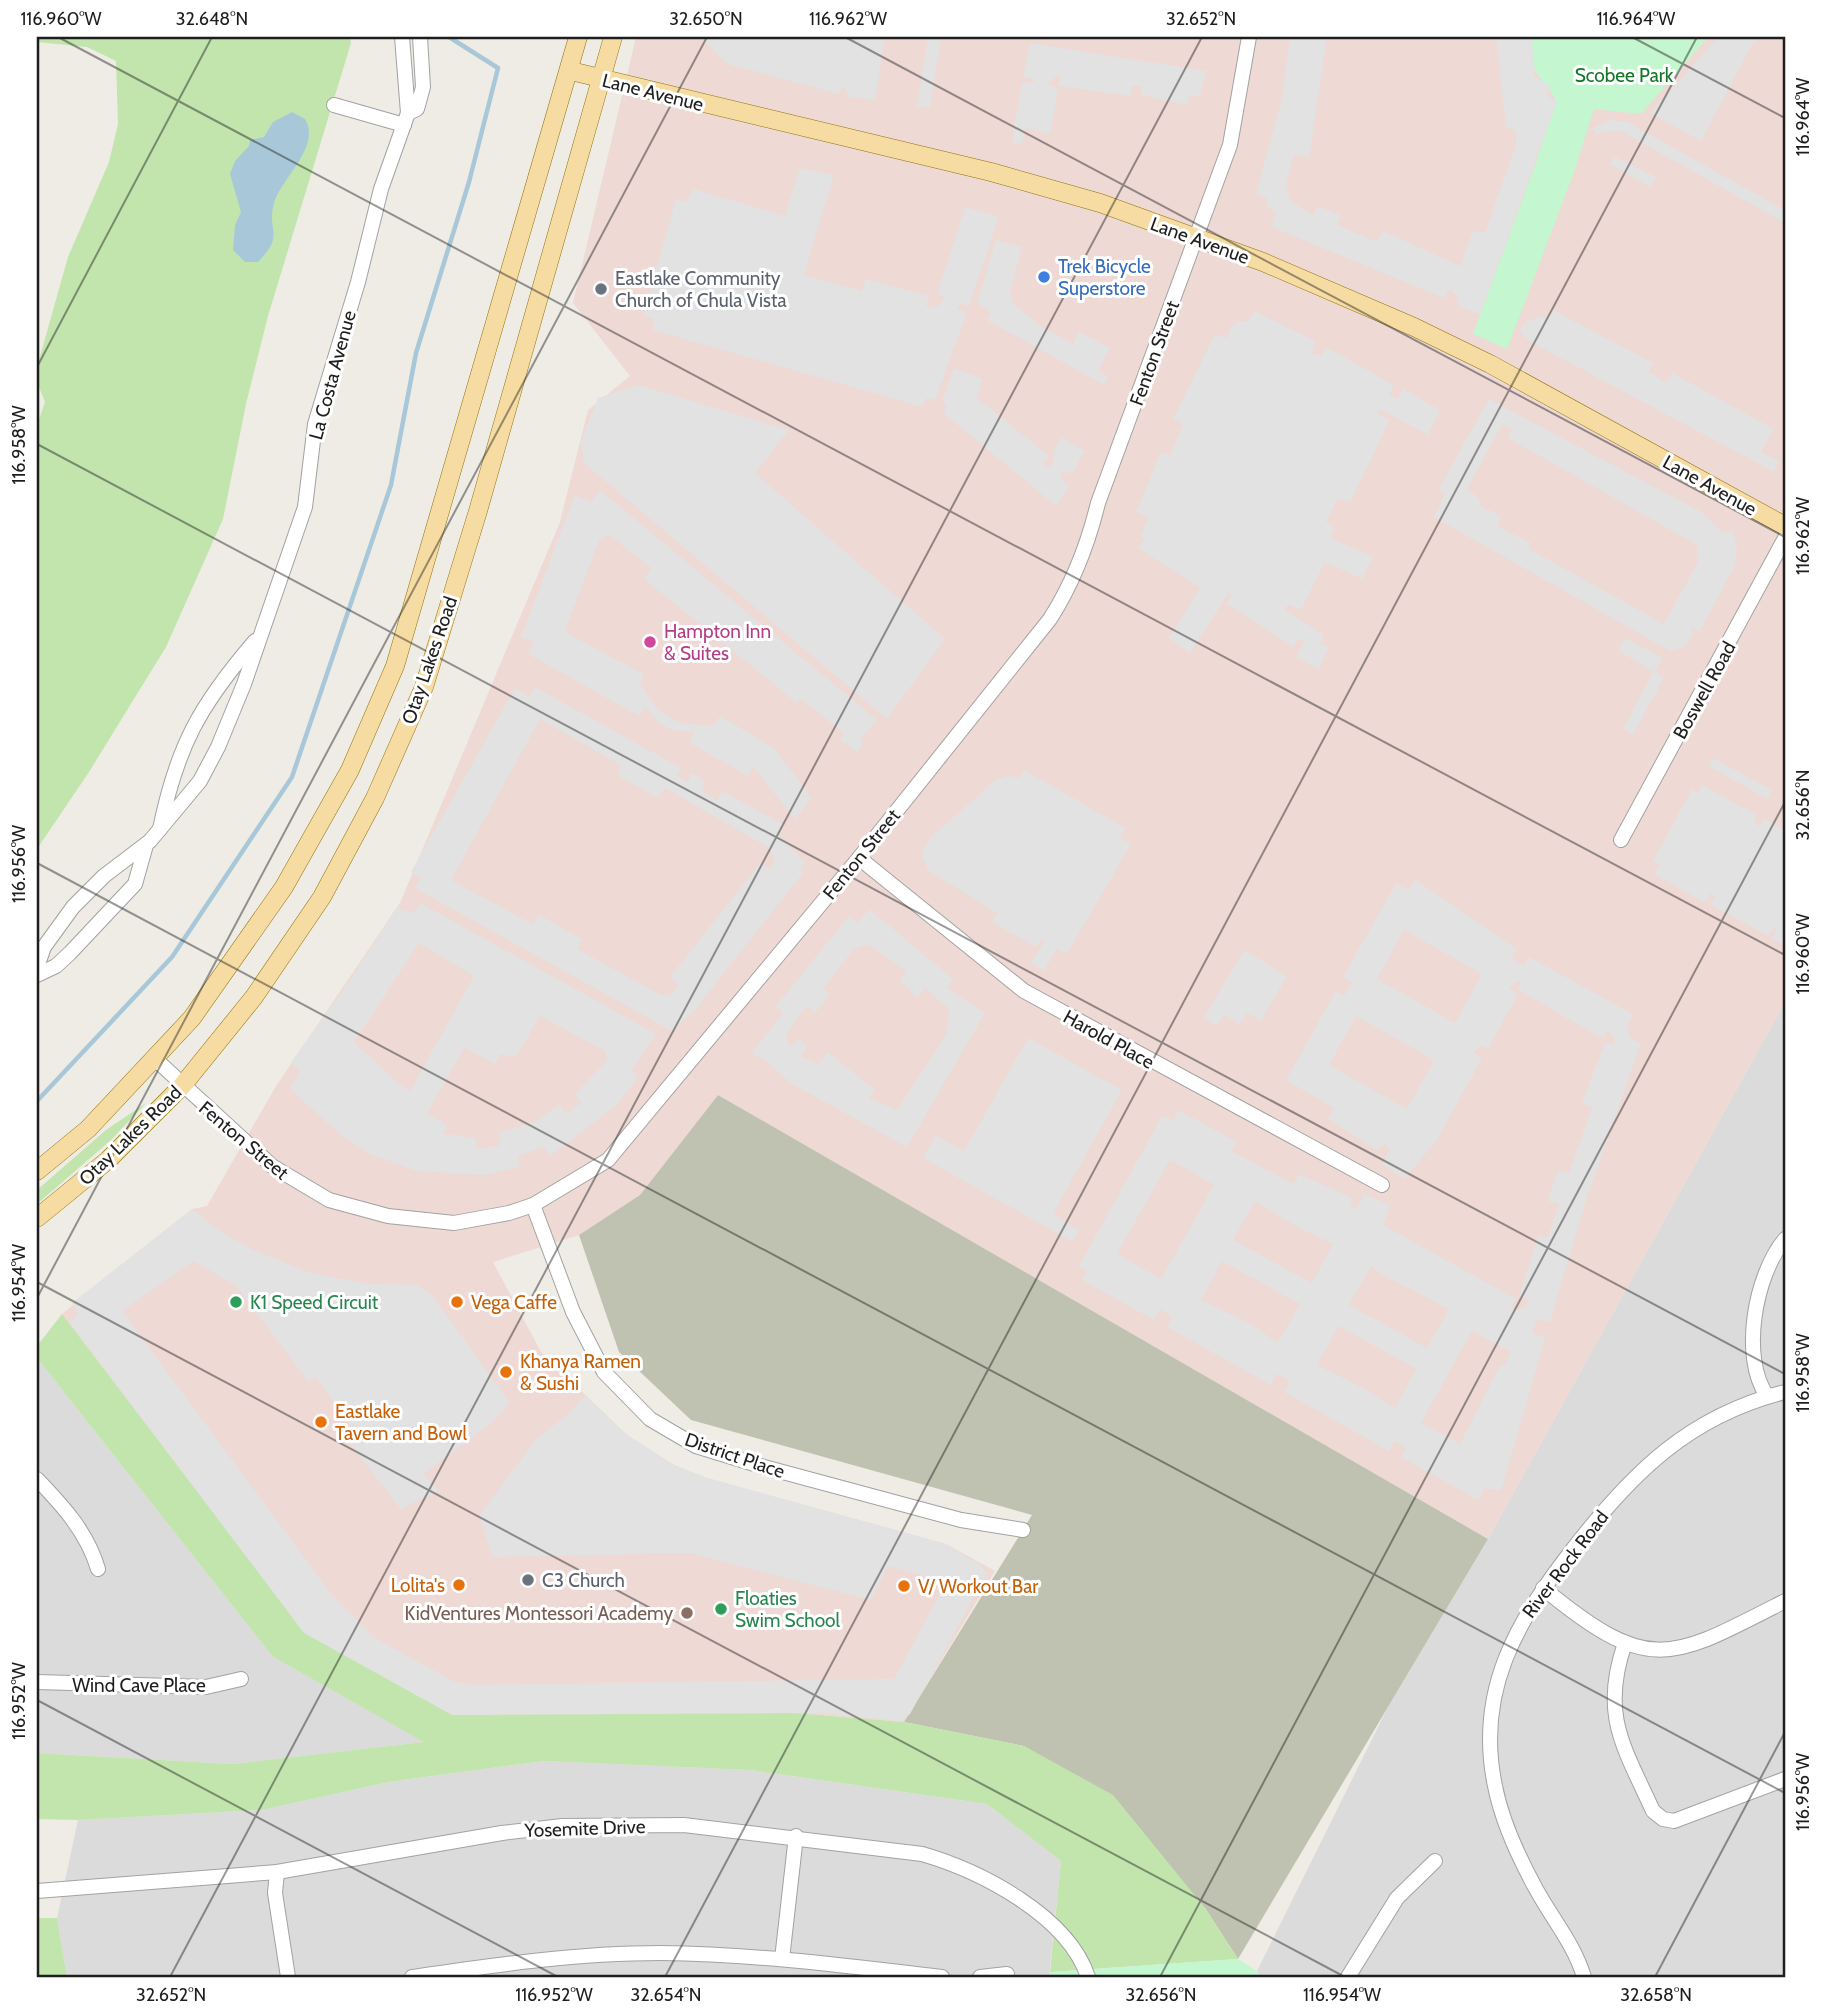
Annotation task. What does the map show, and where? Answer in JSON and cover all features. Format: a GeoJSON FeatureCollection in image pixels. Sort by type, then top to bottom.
{"type":"FeatureCollection","features":[{"type":"Feature","properties":{"kind":"main road","name":"Otay Lakes Road"},"geometry":{"type":"LineString","coordinates":[[37,1171],[88,1129],[192,1018],[284,887],[350,769],[395,666],[578,37]]}},
{"type":"Feature","properties":{"kind":"main road","name":"Otay Lakes Road"},"geometry":{"type":"LineString","coordinates":[[37,1218],[108,1160],[182,1086],[254,997],[322,897],[375,798],[424,687],[603,80],[613,37]]}},
{"type":"Feature","properties":{"kind":"main road","name":"Lane Avenue"},"geometry":{"type":"LineString","coordinates":[[570,71],[991,172],[1100,203],[1263,262],[1481,359],[1785,526]]}},
{"type":"Feature","properties":{"kind":"street","name":"La Costa Avenue"},"geometry":{"type":"LineString","coordinates":[[37,967],[44,947],[73,907],[104,876],[146,845],[159,831],[200,781],[218,747],[305,507],[315,424],[358,282],[381,189],[406,119],[402,37]]}},
{"type":"Feature","properties":{"kind":"street","name":"La Costa Avenue"},"geometry":{"type":"LineString","coordinates":[[406,119],[417,109],[423,87],[420,37]]}},
{"type":"Feature","properties":{"kind":"street","name":"Fenton Street"},"geometry":{"type":"LineString","coordinates":[[154,1058],[182,1086],[290,1180],[349,1207],[388,1216],[454,1223],[509,1213],[533,1205],[608,1160],[859,858],[1050,619],[1065,595],[1230,145],[1246,71],[1249,37]]}},
{"type":"Feature","properties":{"kind":"street"},"geometry":{"type":"LineString","coordinates":[[334,105],[406,119]]}},
{"type":"Feature","properties":{"kind":"street","name":"Boswell Road"},"geometry":{"type":"LineString","coordinates":[[1621,840],[1785,538]]}},
{"type":"Feature","properties":{"kind":"street","name":"La Costa Avenue"},"geometry":{"type":"LineString","coordinates":[[159,831],[174,768],[194,723],[218,686],[259,638]]}},
{"type":"Feature","properties":{"kind":"street","name":"La Costa Avenue"},"geometry":{"type":"LineString","coordinates":[[37,975],[56,966],[70,953],[135,884],[146,845]]}},
{"type":"Feature","properties":{"kind":"street","name":"Harold Place"},"geometry":{"type":"LineString","coordinates":[[859,858],[1024,991],[1382,1185]]}},
{"type":"Feature","properties":{"kind":"street","name":"District Place"},"geometry":{"type":"LineString","coordinates":[[533,1205],[573,1312],[604,1372],[650,1419],[696,1446],[764,1467],[961,1520],[1023,1530]]}},
{"type":"Feature","properties":{"kind":"street"},"geometry":{"type":"LineString","coordinates":[[1767,1396],[1757,1381],[1756,1300],[1766,1270],[1785,1239]]}},
{"type":"Feature","properties":{"kind":"street","name":"River Rock Road"},"geometry":{"type":"LineString","coordinates":[[1584,1977],[1577,1954],[1536,1889],[1507,1825],[1492,1769],[1491,1714],[1498,1678],[1521,1623],[1543,1588],[1617,1494],[1658,1455],[1708,1422],[1767,1396],[1785,1392]]}},
{"type":"Feature","properties":{"kind":"street"},"geometry":{"type":"LineString","coordinates":[[37,1479],[71,1513],[93,1553],[97,1569]]}},
{"type":"Feature","properties":{"kind":"street"},"geometry":{"type":"LineString","coordinates":[[1543,1588],[1598,1629],[1625,1643],[1650,1650],[1686,1648],[1785,1601]]}},
{"type":"Feature","properties":{"kind":"street"},"geometry":{"type":"LineString","coordinates":[[1625,1643],[1616,1676],[1614,1720],[1653,1811],[1663,1819],[1674,1821],[1785,1779]]}},
{"type":"Feature","properties":{"kind":"street","name":"Wind Cave Place"},"geometry":{"type":"LineString","coordinates":[[37,1682],[206,1687],[241,1678]]}},
{"type":"Feature","properties":{"kind":"street","name":"Yosemite Drive"},"geometry":{"type":"LineString","coordinates":[[37,1892],[277,1872],[502,1833],[562,1826],[684,1825],[796,1836],[922,1854],[954,1863],[1055,1925],[1073,1946],[1088,1977]]}},
{"type":"Feature","properties":{"kind":"street"},"geometry":{"type":"LineString","coordinates":[[782,1959],[796,1836]]}},
{"type":"Feature","properties":{"kind":"street"},"geometry":{"type":"LineString","coordinates":[[1348,1977],[1396,1898],[1435,1861]]}},
{"type":"Feature","properties":{"kind":"street"},"geometry":{"type":"LineString","coordinates":[[277,1872],[275,1893],[288,1977]]}},
{"type":"Feature","properties":{"kind":"street"},"geometry":{"type":"LineString","coordinates":[[412,1977],[540,1959],[660,1953],[782,1959],[942,1977]]}},
{"type":"Feature","properties":{"kind":"street"},"geometry":{"type":"LineString","coordinates":[[980,1977],[1007,1974]]}},
{"type":"Feature","properties":{"kind":"shaded area"},"geometry":{"type":"Polygon","coordinates":[[[636,37],[1785,37],[1785,1002],[1488,1539],[718,1095],[640,1195],[579,1235],[493,1262],[541,1352],[627,1435],[674,1465],[707,1478],[946,1544],[995,1571],[904,1722],[758,1710],[454,1713],[304,1633],[62,1314],[192,1209],[207,1206],[276,1086],[400,903],[560,522],[588,410],[630,376],[573,303],[636,37]]]}},
{"type":"Feature","properties":{"kind":"shaded area"},"geometry":{"type":"Polygon","coordinates":[[[699,37],[885,37],[875,100],[849,97],[843,85],[839,94],[728,64],[699,37]]]}},
{"type":"Feature","properties":{"kind":"shaded area"},"geometry":{"type":"Polygon","coordinates":[[[928,37],[941,37],[930,108],[917,106],[928,37]]]}},
{"type":"Feature","properties":{"kind":"shaded area"},"geometry":{"type":"Polygon","coordinates":[[[1290,37],[1327,37],[1309,158],[1294,154],[1286,186],[1290,201],[1314,215],[1317,206],[1341,215],[1337,225],[1377,242],[1383,231],[1460,266],[1472,232],[1485,232],[1516,145],[1516,130],[1506,128],[1496,37],[1532,37],[1534,77],[1550,85],[1547,96],[1557,102],[1480,315],[1457,305],[1458,297],[1450,289],[1444,298],[1272,227],[1276,212],[1267,207],[1266,198],[1256,193],[1281,103],[1290,37]]]}},
{"type":"Feature","properties":{"kind":"shaded area"},"geometry":{"type":"Polygon","coordinates":[[[1719,37],[1760,37],[1751,46],[1701,141],[1650,113],[1719,37]]]}},
{"type":"Feature","properties":{"kind":"shaded area"},"geometry":{"type":"Polygon","coordinates":[[[1030,43],[1206,71],[1200,96],[1190,95],[1187,105],[1141,95],[1142,86],[1132,86],[1130,96],[1059,86],[1059,74],[1048,83],[1058,89],[1050,134],[1025,128],[1022,144],[1012,142],[1022,82],[1034,83],[1033,79],[1023,77],[1030,43]]]}},
{"type":"Feature","properties":{"kind":"shaded area"},"geometry":{"type":"Polygon","coordinates":[[[1610,120],[1627,122],[1785,210],[1785,223],[1621,131],[1604,131],[1597,135],[1592,128],[1610,120]]]}},
{"type":"Feature","properties":{"kind":"shaded area"},"geometry":{"type":"Polygon","coordinates":[[[1614,156],[1656,177],[1650,187],[1610,164],[1614,156]]]}},
{"type":"Feature","properties":{"kind":"shaded area"},"geometry":{"type":"Polygon","coordinates":[[[799,168],[834,175],[804,275],[862,291],[866,279],[929,296],[926,306],[932,308],[940,305],[944,297],[937,294],[965,207],[999,217],[969,306],[960,303],[957,309],[967,313],[935,400],[926,398],[923,407],[653,330],[653,319],[643,315],[676,199],[686,202],[693,189],[785,216],[799,168]]]}},
{"type":"Feature","properties":{"kind":"shaded area"},"geometry":{"type":"Polygon","coordinates":[[[996,240],[1022,247],[1010,291],[1013,303],[1039,325],[1073,344],[1079,332],[1110,348],[1098,371],[1108,377],[1104,385],[987,320],[991,312],[977,303],[996,240]]]}},
{"type":"Feature","properties":{"kind":"shaded area"},"geometry":{"type":"Polygon","coordinates":[[[1553,310],[1653,363],[1649,372],[1666,383],[1672,373],[1774,429],[1761,452],[1779,462],[1774,472],[1531,342],[1519,331],[1526,322],[1542,316],[1547,319],[1553,310]]]}},
{"type":"Feature","properties":{"kind":"shaded area"},"geometry":{"type":"Polygon","coordinates":[[[1254,311],[1315,341],[1312,353],[1321,356],[1326,347],[1394,385],[1389,395],[1398,399],[1403,389],[1440,410],[1428,435],[1380,409],[1378,414],[1390,420],[1350,502],[1338,498],[1326,522],[1335,527],[1330,538],[1373,556],[1362,579],[1325,562],[1301,610],[1288,604],[1285,610],[1324,635],[1320,643],[1328,648],[1319,669],[1296,657],[1304,641],[1299,639],[1293,647],[1227,604],[1232,595],[1229,592],[1190,653],[1169,638],[1200,588],[1138,548],[1145,539],[1140,536],[1148,518],[1136,512],[1161,452],[1170,455],[1183,425],[1173,419],[1215,334],[1226,338],[1238,321],[1248,322],[1254,311]]]}},
{"type":"Feature","properties":{"kind":"shaded area"},"geometry":{"type":"Polygon","coordinates":[[[954,368],[982,379],[977,398],[1049,456],[1043,464],[1049,467],[1054,462],[1054,450],[1061,437],[1085,451],[1072,474],[1064,471],[1060,477],[1069,487],[1056,506],[942,412],[947,407],[942,402],[954,368]]]}},
{"type":"Feature","properties":{"kind":"shaded area"},"geometry":{"type":"Polygon","coordinates":[[[638,385],[789,430],[755,473],[945,639],[887,719],[584,463],[581,442],[598,398],[638,385]]]}},
{"type":"Feature","properties":{"kind":"shaded area"},"geometry":{"type":"Polygon","coordinates":[[[1489,399],[1703,513],[1723,533],[1732,530],[1737,544],[1735,565],[1700,631],[1689,627],[1693,633],[1686,646],[1670,651],[1434,517],[1445,494],[1438,490],[1489,399]],[[1502,425],[1467,489],[1479,498],[1481,506],[1501,516],[1498,527],[1530,542],[1529,549],[1664,624],[1698,562],[1697,545],[1508,438],[1512,429],[1502,425]]]}},
{"type":"Feature","properties":{"kind":"shaded area"},"geometry":{"type":"Polygon","coordinates":[[[600,490],[877,720],[860,740],[863,744],[857,752],[840,740],[844,733],[801,699],[797,703],[644,579],[651,568],[608,534],[599,541],[566,628],[568,634],[644,674],[640,684],[658,710],[681,723],[713,726],[720,716],[774,748],[812,798],[795,819],[753,767],[748,776],[690,743],[694,732],[672,730],[660,724],[645,707],[639,716],[528,654],[534,642],[521,637],[575,495],[591,502],[600,490]]]}},
{"type":"Feature","properties":{"kind":"shaded area"},"geometry":{"type":"Polygon","coordinates":[[[1625,638],[1663,658],[1655,670],[1664,678],[1633,735],[1623,729],[1653,672],[1618,650],[1625,638]]]}},
{"type":"Feature","properties":{"kind":"shaded area"},"geometry":{"type":"Polygon","coordinates":[[[535,687],[681,768],[677,776],[687,782],[692,773],[705,781],[701,791],[717,800],[722,791],[783,824],[778,834],[805,862],[800,869],[803,873],[694,1011],[672,1031],[415,888],[421,878],[411,872],[515,688],[530,697],[535,687]],[[540,719],[451,880],[532,924],[539,915],[582,939],[577,949],[663,996],[670,995],[679,985],[670,977],[761,862],[770,870],[775,859],[768,847],[665,788],[658,798],[617,775],[621,765],[540,719]]]}},
{"type":"Feature","properties":{"kind":"shaded area"},"geometry":{"type":"Polygon","coordinates":[[[1713,758],[1772,790],[1767,799],[1708,766],[1713,758]]]}},
{"type":"Feature","properties":{"kind":"shaded area"},"geometry":{"type":"Polygon","coordinates":[[[1024,770],[1125,828],[1120,838],[1131,844],[1067,954],[1057,949],[1044,971],[1031,963],[1044,941],[1041,939],[1036,947],[992,922],[997,913],[929,871],[922,857],[923,849],[932,836],[997,779],[1008,776],[1019,778],[1024,770]]]}},
{"type":"Feature","properties":{"kind":"shaded area"},"geometry":{"type":"Polygon","coordinates":[[[1702,785],[1757,815],[1753,822],[1759,826],[1764,819],[1785,831],[1785,945],[1772,938],[1777,930],[1774,927],[1768,936],[1711,905],[1715,896],[1711,893],[1705,903],[1654,874],[1659,865],[1653,861],[1692,789],[1698,793],[1702,785]]]}},
{"type":"Feature","properties":{"kind":"shaded area"},"geometry":{"type":"Polygon","coordinates":[[[1416,880],[1517,949],[1511,958],[1523,966],[1529,957],[1633,1014],[1627,1027],[1630,1038],[1641,1043],[1586,1200],[1550,1322],[1536,1319],[1532,1333],[1545,1338],[1501,1491],[1485,1488],[1478,1500],[1401,1457],[1406,1448],[1394,1441],[1389,1451],[1284,1392],[1290,1381],[1277,1374],[1271,1385],[1167,1327],[1172,1316],[1160,1309],[1154,1320],[1082,1280],[1087,1271],[1079,1266],[1162,1116],[1173,1121],[1178,1110],[1237,1142],[1231,1151],[1294,1184],[1299,1174],[1353,1198],[1350,1206],[1357,1209],[1364,1194],[1390,1205],[1383,1225],[1516,1299],[1511,1308],[1513,1310],[1524,1308],[1529,1300],[1519,1296],[1538,1236],[1548,1237],[1559,1204],[1548,1201],[1558,1170],[1569,1173],[1592,1108],[1582,1103],[1605,1042],[1615,1045],[1614,1037],[1607,1031],[1603,1039],[1517,989],[1522,983],[1517,981],[1509,988],[1518,994],[1488,1049],[1481,1046],[1473,1052],[1482,1058],[1437,1140],[1404,1179],[1382,1164],[1390,1149],[1384,1144],[1378,1151],[1328,1119],[1334,1108],[1286,1080],[1336,991],[1344,996],[1352,983],[1343,977],[1396,883],[1408,890],[1416,880]],[[1404,930],[1377,979],[1455,1023],[1482,974],[1404,930]],[[1356,1016],[1329,1065],[1407,1109],[1434,1060],[1356,1016]],[[1170,1160],[1117,1254],[1161,1279],[1214,1185],[1170,1160]],[[1255,1201],[1233,1240],[1312,1283],[1333,1244],[1299,1228],[1255,1201]],[[1222,1261],[1201,1300],[1249,1323],[1278,1343],[1300,1304],[1222,1261]],[[1371,1266],[1349,1305],[1427,1348],[1449,1309],[1388,1278],[1371,1266]],[[1339,1326],[1317,1365],[1365,1389],[1395,1408],[1416,1369],[1339,1326]],[[1472,1331],[1421,1423],[1460,1444],[1500,1365],[1504,1366],[1511,1352],[1472,1331]]]}},
{"type":"Feature","properties":{"kind":"shaded area"},"geometry":{"type":"Polygon","coordinates":[[[420,903],[656,1034],[632,1070],[638,1077],[617,1105],[550,1156],[544,1147],[518,1156],[519,1167],[483,1175],[417,1171],[370,1154],[341,1135],[289,1088],[297,1078],[299,1070],[291,1062],[349,982],[396,908],[413,913],[420,903]],[[419,943],[354,1042],[410,1091],[474,976],[419,943]],[[540,1016],[516,1057],[500,1054],[495,1064],[464,1048],[427,1113],[447,1125],[443,1134],[475,1138],[477,1149],[499,1146],[500,1132],[534,1122],[560,1104],[566,1114],[581,1103],[575,1094],[607,1060],[605,1051],[540,1016]]]}},
{"type":"Feature","properties":{"kind":"shaded area"},"geometry":{"type":"Polygon","coordinates":[[[869,909],[953,979],[947,988],[985,1013],[907,1147],[792,1084],[764,1060],[751,1054],[783,1013],[776,1006],[849,916],[858,923],[869,909]],[[863,945],[853,950],[824,988],[830,995],[815,1013],[807,1006],[786,1034],[787,1042],[791,1047],[799,1039],[807,1047],[801,1056],[818,1064],[828,1052],[875,1090],[869,1098],[897,1110],[946,1035],[949,1013],[947,1007],[925,988],[917,998],[900,980],[906,971],[871,946],[863,945]]]}},
{"type":"Feature","properties":{"kind":"shaded area"},"geometry":{"type":"Polygon","coordinates":[[[1244,950],[1287,976],[1261,1021],[1247,1013],[1240,1024],[1224,1015],[1217,1026],[1203,1019],[1244,950]]]}},
{"type":"Feature","properties":{"kind":"shaded area"},"geometry":{"type":"Polygon","coordinates":[[[1785,1002],[1785,1977],[1259,1977],[1257,1971],[1387,1709],[1488,1539],[1785,1002]]]}},
{"type":"Feature","properties":{"kind":"shaded area"},"geometry":{"type":"Polygon","coordinates":[[[1028,1038],[1122,1090],[1053,1214],[1079,1230],[1073,1242],[923,1158],[936,1135],[964,1151],[1028,1038]]]}},
{"type":"Feature","properties":{"kind":"shaded area"},"geometry":{"type":"Polygon","coordinates":[[[718,1095],[1488,1539],[1238,1959],[1205,1908],[1158,1854],[1024,1746],[904,1722],[1032,1515],[691,1420],[619,1352],[579,1235],[640,1195],[718,1095]]]}},
{"type":"Feature","properties":{"kind":"shaded area"},"geometry":{"type":"Polygon","coordinates":[[[192,1209],[214,1227],[249,1248],[311,1273],[367,1284],[419,1285],[434,1298],[510,1403],[489,1425],[423,1474],[439,1491],[401,1509],[346,1439],[354,1431],[316,1377],[308,1381],[236,1286],[194,1261],[122,1311],[332,1595],[375,1638],[453,1681],[470,1685],[894,1679],[945,1584],[937,1579],[888,1566],[871,1600],[690,1553],[493,1557],[479,1516],[536,1439],[569,1413],[585,1395],[627,1435],[674,1465],[707,1478],[946,1544],[980,1565],[987,1573],[910,1714],[901,1721],[821,1713],[452,1715],[304,1633],[70,1323],[78,1313],[72,1303],[192,1209]]]}},
{"type":"Feature","properties":{"kind":"shaded area"},"geometry":{"type":"Polygon","coordinates":[[[37,1358],[273,1657],[425,1742],[232,1764],[37,1753],[37,1358]]]}},
{"type":"Feature","properties":{"kind":"shaded area"},"geometry":{"type":"Polygon","coordinates":[[[544,1761],[750,1770],[987,1804],[1061,1861],[1049,1977],[67,1977],[57,1918],[78,1820],[262,1810],[388,1782],[544,1761]]]}},
{"type":"Feature","properties":{"kind":"green space"},"geometry":{"type":"Polygon","coordinates":[[[37,37],[350,37],[351,43],[268,316],[246,404],[223,519],[166,647],[89,772],[37,849],[37,425],[45,402],[37,382],[37,367],[68,257],[109,162],[118,124],[116,61],[87,47],[37,42],[37,37]]]}},
{"type":"Feature","properties":{"kind":"green space","name":"Scobee Park"},"geometry":{"type":"Polygon","coordinates":[[[1530,37],[1708,37],[1641,114],[1594,109],[1573,175],[1507,349],[1473,334],[1537,160],[1555,98],[1535,71],[1530,37]]]}},
{"type":"Feature","properties":{"kind":"green space"},"geometry":{"type":"Polygon","coordinates":[[[146,1103],[111,1140],[37,1204],[37,1190],[106,1130],[146,1103]]]}},
{"type":"Feature","properties":{"kind":"green space"},"geometry":{"type":"Polygon","coordinates":[[[62,1314],[305,1633],[454,1713],[758,1710],[904,1722],[1024,1746],[1113,1795],[1205,1908],[1238,1959],[1050,1972],[1061,1861],[987,1804],[750,1770],[544,1761],[388,1782],[262,1810],[78,1820],[37,1819],[37,1753],[232,1764],[424,1742],[273,1657],[37,1358],[37,1346],[62,1314]]]}},
{"type":"Feature","properties":{"kind":"green space"},"geometry":{"type":"Polygon","coordinates":[[[37,1918],[57,1918],[67,1977],[37,1977],[37,1918]]]}},
{"type":"Feature","properties":{"kind":"green space"},"geometry":{"type":"Polygon","coordinates":[[[1238,1959],[1257,1971],[1259,1977],[1049,1977],[1050,1972],[1238,1959]]]}},
{"type":"Feature","properties":{"kind":"water"},"geometry":{"type":"Polygon","coordinates":[[[292,112],[305,119],[309,129],[308,140],[274,203],[271,245],[258,262],[245,262],[233,250],[235,225],[241,212],[230,174],[235,161],[249,146],[250,140],[264,137],[273,122],[292,112]]]}},
{"type":"Feature","properties":{"kind":"waterway"},"geometry":{"type":"LineString","coordinates":[[37,1101],[172,957],[292,777],[391,485],[416,353],[469,182],[498,68],[449,37]]}},
{"type":"Feature","properties":{"kind":"place","name":"Trek Bicycle Superstore"},"geometry":{"type":"Point","coordinates":[1044,277]}},
{"type":"Feature","properties":{"kind":"place","name":"Eastlake Community Church of Chula Vista"},"geometry":{"type":"Point","coordinates":[601,289]}},
{"type":"Feature","properties":{"kind":"place","name":"Hampton Inn & Suites"},"geometry":{"type":"Point","coordinates":[650,642]}},
{"type":"Feature","properties":{"kind":"place","name":"K1 Speed Circuit"},"geometry":{"type":"Point","coordinates":[236,1302]}},
{"type":"Feature","properties":{"kind":"place","name":"Vega Caffe"},"geometry":{"type":"Point","coordinates":[457,1302]}},
{"type":"Feature","properties":{"kind":"place","name":"Khanya Ramen & Sushi"},"geometry":{"type":"Point","coordinates":[506,1372]}},
{"type":"Feature","properties":{"kind":"place","name":"Eastlake Tavern and Bowl"},"geometry":{"type":"Point","coordinates":[321,1422]}},
{"type":"Feature","properties":{"kind":"place","name":"C3 Church"},"geometry":{"type":"Point","coordinates":[528,1580]}},
{"type":"Feature","properties":{"kind":"place","name":"Lolita's"},"geometry":{"type":"Point","coordinates":[459,1585]}},
{"type":"Feature","properties":{"kind":"place","name":"V/ Workout Bar"},"geometry":{"type":"Point","coordinates":[904,1586]}},
{"type":"Feature","properties":{"kind":"place","name":"Floaties Swim School"},"geometry":{"type":"Point","coordinates":[721,1609]}},
{"type":"Feature","properties":{"kind":"place","name":"KidVentures Montessori Academy"},"geometry":{"type":"Point","coordinates":[687,1613]}}]}
